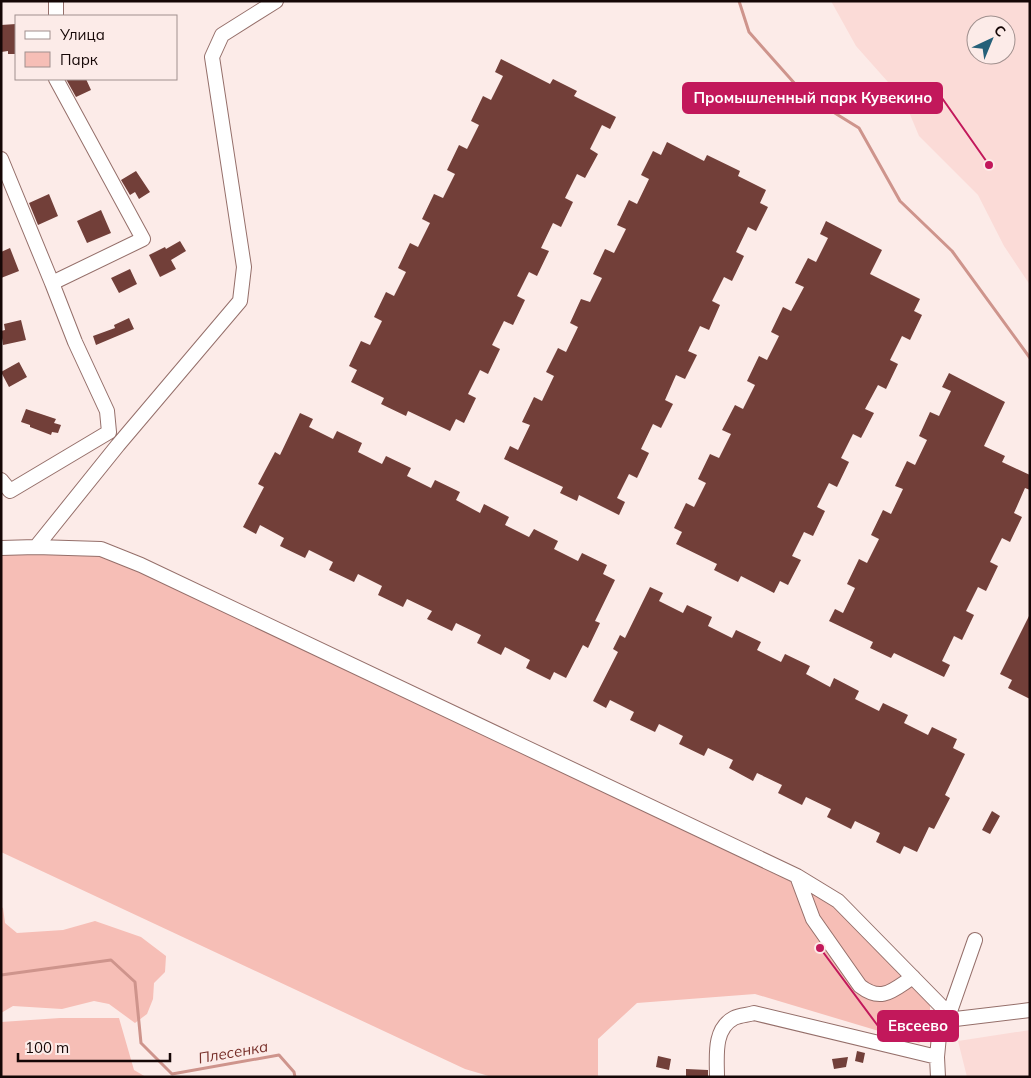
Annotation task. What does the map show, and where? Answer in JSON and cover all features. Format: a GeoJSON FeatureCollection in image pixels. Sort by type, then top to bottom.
{"type":"FeatureCollection","features":[{"type":"Feature","properties":{"kind":"street"},"geometry":{"type":"LineString","coordinates":[[56,1],[56,15]]}},
{"type":"Feature","properties":{"kind":"street"},"geometry":{"type":"LineString","coordinates":[[36,547],[118,445],[240,301],[244,267],[212,57],[222,35],[276,1]]}},
{"type":"Feature","properties":{"kind":"street"},"geometry":{"type":"LineString","coordinates":[[52,282],[143,239],[57,80]]}},
{"type":"Feature","properties":{"kind":"street"},"geometry":{"type":"LineString","coordinates":[[1,158],[75,342],[107,411],[109,432],[118,445]]}},
{"type":"Feature","properties":{"kind":"street"},"geometry":{"type":"LineString","coordinates":[[1,480],[10,491],[109,432]]}},
{"type":"Feature","properties":{"kind":"street"},"geometry":{"type":"LineString","coordinates":[[1,548],[102,549],[141,565],[797,876],[838,901],[942,1007],[947,1020]]}},
{"type":"Feature","properties":{"kind":"street"},"geometry":{"type":"LineString","coordinates":[[797,876],[814,919],[860,986],[867,992],[878,995],[888,994],[913,976]]}},
{"type":"Feature","properties":{"kind":"street"},"geometry":{"type":"LineString","coordinates":[[938,1077],[937,1058],[940,1036],[975,940]]}},
{"type":"Feature","properties":{"kind":"street"},"geometry":{"type":"LineString","coordinates":[[947,1020],[1030,1010]]}},
{"type":"Feature","properties":{"kind":"street"},"geometry":{"type":"LineString","coordinates":[[716,1077],[718,1041],[724,1026],[735,1018],[754,1013],[937,1058]]}},
{"type":"Feature","properties":{"kind":"shaded area"},"geometry":{"type":"Polygon","coordinates":[[[831,1],[1030,1],[1030,285],[1004,246],[978,195],[919,136],[904,100],[856,46],[831,1]]]}},
{"type":"Feature","properties":{"kind":"shaded area"},"geometry":{"type":"Polygon","coordinates":[[[1030,1030],[1030,1077],[967,1077],[958,1041],[1030,1030]]]}},
{"type":"Feature","properties":{"kind":"green space"},"geometry":{"type":"Polygon","coordinates":[[[89,548],[832,901],[930,1002],[930,1035],[919,1043],[755,994],[637,1003],[598,1039],[598,1077],[492,1077],[465,1069],[1,852],[1,555],[89,548]]]}},
{"type":"Feature","properties":{"kind":"green space"},"geometry":{"type":"Polygon","coordinates":[[[1,907],[3,908],[5,923],[17,933],[63,930],[95,921],[141,937],[166,956],[165,972],[154,983],[153,999],[147,1014],[135,1023],[109,1004],[94,1001],[62,1009],[13,1006],[1,1013],[1,907]]]}},
{"type":"Feature","properties":{"kind":"green space"},"geometry":{"type":"Polygon","coordinates":[[[60,1018],[119,1018],[134,1070],[146,1077],[1,1077],[1,1022],[60,1018]]]}},
{"type":"Feature","properties":{"kind":"building"},"geometry":{"type":"Polygon","coordinates":[[[15,24],[15,54],[8,54],[8,51],[1,52],[1,25],[15,24]]]}},
{"type":"Feature","properties":{"kind":"building"},"geometry":{"type":"Polygon","coordinates":[[[501,59],[550,84],[553,79],[577,91],[574,96],[616,117],[610,129],[602,125],[590,149],[598,154],[585,178],[577,174],[565,198],[573,202],[561,227],[553,223],[541,248],[549,251],[537,276],[529,272],[517,296],[525,300],[513,325],[504,321],[492,345],[500,349],[488,374],[480,370],[468,394],[476,398],[464,423],[456,419],[450,431],[408,411],[406,416],[381,404],[384,398],[351,382],[357,370],[349,366],[361,341],[370,345],[382,321],[374,317],[386,292],[394,296],[406,272],[398,268],[410,243],[418,247],[430,223],[422,219],[434,194],[443,198],[455,174],[447,170],[459,145],[467,149],[479,125],[471,121],[483,96],[491,100],[503,76],[495,72],[501,59]]]}},
{"type":"Feature","properties":{"kind":"building"},"geometry":{"type":"Polygon","coordinates":[[[67,80],[86,80],[91,90],[76,97],[67,80]]]}},
{"type":"Feature","properties":{"kind":"building"},"geometry":{"type":"Polygon","coordinates":[[[667,142],[704,161],[707,155],[740,171],[738,176],[766,190],[760,203],[768,207],[756,231],[748,227],[736,252],[744,256],[732,281],[724,277],[712,301],[720,305],[709,330],[700,326],[688,351],[697,355],[685,379],[676,375],[665,400],[673,404],[661,428],[653,424],[641,449],[649,453],[637,478],[629,474],[617,498],[625,502],[619,515],[579,495],[577,501],[560,493],[563,487],[504,459],[510,446],[518,450],[530,425],[522,422],[534,397],[542,401],[554,376],[546,372],[558,348],[566,352],[578,327],[570,323],[581,299],[590,302],[602,278],[593,274],[605,249],[614,253],[626,229],[617,225],[629,200],[637,204],[649,179],[641,175],[653,151],[661,155],[667,142]]]}},
{"type":"Feature","properties":{"kind":"building"},"geometry":{"type":"Polygon","coordinates":[[[136,171],[150,192],[139,199],[135,192],[130,195],[121,180],[136,171]]]}},
{"type":"Feature","properties":{"kind":"building"},"geometry":{"type":"Polygon","coordinates":[[[49,194],[58,216],[38,225],[29,203],[49,194]]]}},
{"type":"Feature","properties":{"kind":"building"},"geometry":{"type":"Polygon","coordinates":[[[101,210],[111,233],[87,243],[77,221],[101,210]]]}},
{"type":"Feature","properties":{"kind":"building"},"geometry":{"type":"Polygon","coordinates":[[[826,221],[882,250],[870,274],[920,299],[914,311],[922,315],[910,340],[902,336],[890,360],[898,364],[886,389],[878,385],[865,409],[874,413],[861,438],[853,434],[841,458],[849,462],[837,487],[829,483],[817,507],[825,511],[813,536],[804,532],[792,556],[801,560],[788,585],[780,581],[774,593],[741,576],[738,582],[714,570],[717,564],[676,544],[682,532],[674,528],[686,503],[694,507],[706,483],[698,479],[710,454],[719,458],[731,434],[722,430],[735,405],[743,409],[755,385],[747,381],[759,356],[767,360],[779,336],[771,332],[783,307],[791,311],[804,287],[795,283],[808,258],[816,262],[828,238],[820,234],[826,221]]]}},
{"type":"Feature","properties":{"kind":"building"},"geometry":{"type":"Polygon","coordinates":[[[180,241],[186,251],[171,260],[176,269],[160,277],[149,255],[165,247],[166,249],[180,241]]]}},
{"type":"Feature","properties":{"kind":"building"},"geometry":{"type":"Polygon","coordinates":[[[10,248],[19,271],[1,278],[1,252],[10,248]]]}},
{"type":"Feature","properties":{"kind":"building"},"geometry":{"type":"Polygon","coordinates":[[[130,269],[137,284],[119,293],[111,278],[130,269]]]}},
{"type":"Feature","properties":{"kind":"building"},"geometry":{"type":"Polygon","coordinates":[[[129,318],[134,329],[96,345],[93,336],[115,328],[114,325],[129,318]]]}},
{"type":"Feature","properties":{"kind":"building"},"geometry":{"type":"Polygon","coordinates":[[[21,320],[26,340],[3,345],[1,331],[5,330],[4,324],[21,320]]]}},
{"type":"Feature","properties":{"kind":"building"},"geometry":{"type":"Polygon","coordinates":[[[19,362],[27,377],[9,387],[1,372],[19,362]]]}},
{"type":"Feature","properties":{"kind":"building"},"geometry":{"type":"Polygon","coordinates":[[[949,373],[1005,402],[984,446],[1005,456],[1002,462],[1030,475],[1030,490],[1025,488],[1014,513],[1022,517],[1010,542],[1002,538],[990,562],[998,566],[986,591],[978,587],[966,611],[974,615],[962,640],[954,636],[942,661],[950,665],[944,677],[894,653],[891,658],[870,648],[873,642],[829,621],[835,609],[843,613],[855,588],[847,584],[859,559],[867,563],[879,539],[871,535],[883,510],[891,514],[903,489],[895,486],[907,461],[915,465],[927,440],[919,436],[930,412],[939,416],[951,391],[942,387],[949,373]]]}},
{"type":"Feature","properties":{"kind":"building"},"geometry":{"type":"Polygon","coordinates":[[[26,409],[56,419],[54,423],[61,425],[58,433],[52,432],[51,435],[21,422],[26,409]]]}},
{"type":"Feature","properties":{"kind":"building"},"geometry":{"type":"Polygon","coordinates":[[[300,413],[313,419],[309,427],[333,439],[337,431],[362,443],[358,452],[382,464],[386,456],[411,468],[407,476],[431,488],[435,480],[460,492],[456,500],[480,513],[484,504],[509,517],[505,525],[529,537],[534,529],[558,541],[554,549],[578,561],[582,553],[607,565],[603,574],[615,580],[595,621],[600,623],[588,648],[583,645],[566,678],[554,672],[550,680],[526,668],[530,660],[505,647],[501,655],[477,643],[481,635],[456,623],[452,631],[427,619],[432,611],[407,599],[403,607],[378,595],[382,586],[358,574],[354,582],[329,570],[333,562],[309,550],[305,558],[280,546],[284,538],[260,525],[256,534],[243,527],[264,487],[258,484],[275,452],[280,455],[300,413]]]}},
{"type":"Feature","properties":{"kind":"building"},"geometry":{"type":"Polygon","coordinates":[[[650,587],[663,593],[659,601],[683,613],[687,605],[712,617],[708,626],[732,638],[736,630],[761,642],[757,650],[781,662],[785,654],[810,666],[806,674],[830,687],[834,678],[859,691],[855,699],[879,711],[883,703],[908,715],[904,723],[928,735],[932,727],[957,739],[953,748],[965,754],[945,795],[950,798],[934,829],[929,827],[917,852],[904,846],[900,854],[876,842],[880,833],[855,821],[851,829],[827,817],[831,809],[806,797],[802,805],[778,793],[782,785],[757,773],[753,781],[729,768],[733,760],[708,748],[704,756],[679,744],[683,736],[659,724],[655,732],[630,720],[634,712],[610,700],[606,708],[593,701],[618,652],[613,649],[620,635],[625,638],[650,587]]]}},
{"type":"Feature","properties":{"kind":"building"},"geometry":{"type":"Polygon","coordinates":[[[1030,614],[1030,699],[1008,688],[1012,680],[1000,674],[1030,614]]]}},
{"type":"Feature","properties":{"kind":"building"},"geometry":{"type":"Polygon","coordinates":[[[992,811],[1000,816],[990,834],[982,830],[992,811]]]}},
{"type":"Feature","properties":{"kind":"building"},"geometry":{"type":"Polygon","coordinates":[[[857,1051],[865,1053],[863,1063],[855,1061],[857,1051]]]}},
{"type":"Feature","properties":{"kind":"building"},"geometry":{"type":"Polygon","coordinates":[[[658,1056],[671,1059],[669,1070],[656,1067],[658,1056]]]}},
{"type":"Feature","properties":{"kind":"building"},"geometry":{"type":"Polygon","coordinates":[[[848,1057],[846,1067],[834,1069],[832,1059],[848,1057]]]}},
{"type":"Feature","properties":{"kind":"building"},"geometry":{"type":"Polygon","coordinates":[[[686,1069],[708,1070],[708,1077],[686,1077],[686,1069]]]}},
{"type":"Feature","properties":{"kind":"waterway"},"geometry":{"type":"LineString","coordinates":[[739,1],[749,32],[804,94],[859,128],[900,201],[952,251],[1030,358]]}},
{"type":"Feature","properties":{"kind":"waterway","name":"Плесенка"},"geometry":{"type":"LineString","coordinates":[[1,975],[111,960],[135,982],[141,1043],[172,1074],[279,1055],[294,1072],[295,1077]]}},
{"type":"Feature","properties":{"kind":"place","name":"Промышленный парк Кувекино"},"geometry":{"type":"Point","coordinates":[989,165]}},
{"type":"Feature","properties":{"kind":"place","name":"Евсеево"},"geometry":{"type":"Point","coordinates":[820,948]}}]}
